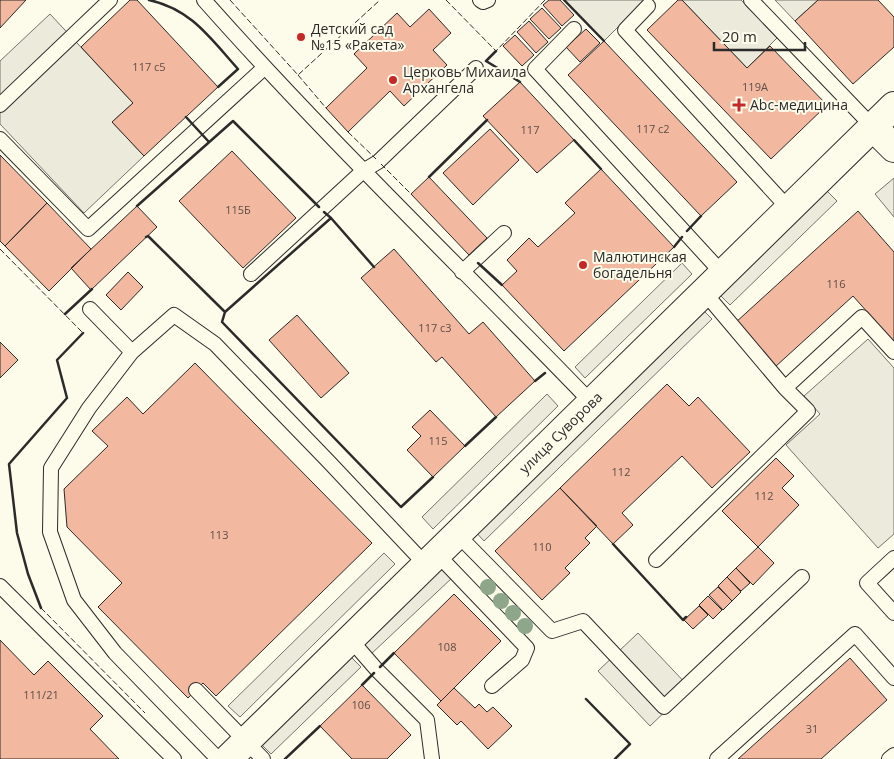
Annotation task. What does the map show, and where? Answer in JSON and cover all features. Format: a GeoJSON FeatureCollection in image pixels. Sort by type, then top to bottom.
{"type":"FeatureCollection","features":[{"type":"Feature","properties":{"kind":"street","name":"улица Суворова"},"geometry":{"type":"LineString","coordinates":[[246,753],[350,639],[894,106]]}},
{"type":"Feature","properties":{"kind":"street"},"geometry":{"type":"LineString","coordinates":[[873,127],[894,148]]}},
{"type":"Feature","properties":{"kind":"lane"},"geometry":{"type":"LineString","coordinates":[[0,105],[110,0]]}},
{"type":"Feature","properties":{"kind":"lane"},"geometry":{"type":"LineString","coordinates":[[204,0],[264,68],[363,171],[592,403]]}},
{"type":"Feature","properties":{"kind":"lane"},"geometry":{"type":"LineString","coordinates":[[480,0],[483,2],[488,0]]}},
{"type":"Feature","properties":{"kind":"lane"},"geometry":{"type":"LineString","coordinates":[[751,0],[873,127]]}},
{"type":"Feature","properties":{"kind":"lane"},"geometry":{"type":"LineString","coordinates":[[648,2],[625,30],[788,209]]}},
{"type":"Feature","properties":{"kind":"lane"},"geometry":{"type":"LineString","coordinates":[[574,29],[534,69],[723,274]]}},
{"type":"Feature","properties":{"kind":"lane"},"geometry":{"type":"LineString","coordinates":[[0,140],[88,229],[264,68]]}},
{"type":"Feature","properties":{"kind":"lane"},"geometry":{"type":"LineString","coordinates":[[251,274],[363,171],[378,162],[476,68]]}},
{"type":"Feature","properties":{"kind":"lane"},"geometry":{"type":"LineString","coordinates":[[462,272],[504,233]]}},
{"type":"Feature","properties":{"kind":"lane"},"geometry":{"type":"LineString","coordinates":[[656,560],[808,411],[785,388],[704,292]]}},
{"type":"Feature","properties":{"kind":"lane"},"geometry":{"type":"LineString","coordinates":[[90,309],[132,352]]}},
{"type":"Feature","properties":{"kind":"lane"},"geometry":{"type":"LineString","coordinates":[[218,759],[115,653],[74,600],[50,532],[51,468],[89,408],[132,352],[174,315],[215,344],[329,462],[431,560],[527,648],[522,660],[492,686]]}},
{"type":"Feature","properties":{"kind":"lane"},"geometry":{"type":"LineString","coordinates":[[785,388],[862,317],[894,352]]}},
{"type":"Feature","properties":{"kind":"lane"},"geometry":{"type":"LineString","coordinates":[[457,534],[552,631],[583,621],[664,707],[802,577]]}},
{"type":"Feature","properties":{"kind":"lane"},"geometry":{"type":"LineString","coordinates":[[894,558],[866,583],[894,614]]}},
{"type":"Feature","properties":{"kind":"lane"},"geometry":{"type":"LineString","coordinates":[[0,586],[174,759]]}},
{"type":"Feature","properties":{"kind":"lane"},"geometry":{"type":"LineString","coordinates":[[717,759],[854,634],[894,678]]}},
{"type":"Feature","properties":{"kind":"lane"},"geometry":{"type":"LineString","coordinates":[[350,639],[377,670],[427,720],[432,759]]}},
{"type":"Feature","properties":{"kind":"lane"},"geometry":{"type":"LineString","coordinates":[[196,690],[246,753]]}},
{"type":"Feature","properties":{"kind":"lane"},"geometry":{"type":"LineString","coordinates":[[889,759],[894,755]]}},
{"type":"Feature","properties":{"kind":"shaded area"},"geometry":{"type":"Polygon","coordinates":[[[564,0],[645,0],[604,41],[564,0]]]}},
{"type":"Feature","properties":{"kind":"shaded area"},"geometry":{"type":"Polygon","coordinates":[[[682,0],[741,0],[777,38],[747,68],[682,0]]]}},
{"type":"Feature","properties":{"kind":"shaded area"},"geometry":{"type":"Polygon","coordinates":[[[775,0],[818,0],[795,21],[775,0]]]}},
{"type":"Feature","properties":{"kind":"shaded area"},"geometry":{"type":"Polygon","coordinates":[[[50,14],[133,103],[112,122],[144,156],[84,213],[0,124],[0,61],[50,14]]]}},
{"type":"Feature","properties":{"kind":"shaded area"},"geometry":{"type":"Polygon","coordinates":[[[894,178],[894,217],[875,194],[894,178]]]}},
{"type":"Feature","properties":{"kind":"shaded area"},"geometry":{"type":"Polygon","coordinates":[[[826,190],[837,201],[730,305],[719,294],[826,190]]]}},
{"type":"Feature","properties":{"kind":"shaded area"},"geometry":{"type":"Polygon","coordinates":[[[682,263],[692,274],[585,378],[575,367],[682,263]]]}},
{"type":"Feature","properties":{"kind":"shaded area"},"geometry":{"type":"Polygon","coordinates":[[[701,308],[712,319],[484,541],[473,529],[701,308]]]}},
{"type":"Feature","properties":{"kind":"shaded area"},"geometry":{"type":"Polygon","coordinates":[[[868,339],[894,368],[894,534],[878,548],[786,445],[820,414],[804,396],[868,339]]]}},
{"type":"Feature","properties":{"kind":"shaded area"},"geometry":{"type":"Polygon","coordinates":[[[547,394],[558,406],[433,529],[422,517],[547,394]]]}},
{"type":"Feature","properties":{"kind":"shaded area"},"geometry":{"type":"Polygon","coordinates":[[[384,553],[395,564],[240,717],[228,706],[384,553]]]}},
{"type":"Feature","properties":{"kind":"shaded area"},"geometry":{"type":"Polygon","coordinates":[[[441,565],[453,577],[370,655],[359,643],[441,565]]]}},
{"type":"Feature","properties":{"kind":"shaded area"},"geometry":{"type":"Polygon","coordinates":[[[638,633],[690,688],[650,726],[598,671],[638,633]]]}},
{"type":"Feature","properties":{"kind":"shaded area"},"geometry":{"type":"Polygon","coordinates":[[[349,655],[361,667],[271,754],[259,742],[349,655]]]}},
{"type":"Feature","properties":{"kind":"building"},"geometry":{"type":"Polygon","coordinates":[[[0,0],[26,0],[0,28],[0,0]]]}},
{"type":"Feature","properties":{"kind":"building"},"geometry":{"type":"Polygon","coordinates":[[[130,0],[137,0],[218,87],[144,156],[112,122],[133,103],[81,47],[130,0]]]}},
{"type":"Feature","properties":{"kind":"building"},"geometry":{"type":"Polygon","coordinates":[[[549,0],[560,0],[574,15],[562,26],[543,5],[549,0]]]}},
{"type":"Feature","properties":{"kind":"building"},"geometry":{"type":"Polygon","coordinates":[[[678,0],[682,0],[747,68],[770,46],[827,105],[771,159],[647,30],[678,0]]]}},
{"type":"Feature","properties":{"kind":"building"},"geometry":{"type":"Polygon","coordinates":[[[818,0],[878,0],[894,17],[894,47],[853,84],[795,21],[818,0]]]}},
{"type":"Feature","properties":{"kind":"building"},"geometry":{"type":"Polygon","coordinates":[[[542,8],[561,28],[549,39],[530,19],[542,8]]]}},
{"type":"Feature","properties":{"kind":"building","name":"Церковь Михаила Архангела"},"geometry":{"type":"Polygon","coordinates":[[[429,9],[451,33],[433,50],[447,65],[404,106],[390,91],[348,132],[326,108],[367,68],[354,54],[397,13],[410,27],[429,9]]]}},
{"type":"Feature","properties":{"kind":"building"},"geometry":{"type":"Polygon","coordinates":[[[529,21],[548,42],[536,53],[517,32],[529,21]]]}},
{"type":"Feature","properties":{"kind":"building"},"geometry":{"type":"Polygon","coordinates":[[[586,29],[600,43],[580,62],[566,47],[586,29]]]}},
{"type":"Feature","properties":{"kind":"building"},"geometry":{"type":"Polygon","coordinates":[[[515,35],[534,55],[522,66],[503,46],[515,35]]]}},
{"type":"Feature","properties":{"kind":"building"},"geometry":{"type":"Polygon","coordinates":[[[604,41],[737,182],[701,216],[568,75],[604,41]]]}},
{"type":"Feature","properties":{"kind":"building"},"geometry":{"type":"Polygon","coordinates":[[[520,82],[574,140],[537,173],[483,116],[520,82]]]}},
{"type":"Feature","properties":{"kind":"building"},"geometry":{"type":"Polygon","coordinates":[[[490,129],[519,160],[473,205],[443,173],[490,129]]]}},
{"type":"Feature","properties":{"kind":"building"},"geometry":{"type":"Polygon","coordinates":[[[232,151],[296,218],[243,268],[179,201],[232,151]]]}},
{"type":"Feature","properties":{"kind":"building"},"geometry":{"type":"Polygon","coordinates":[[[0,155],[47,203],[5,246],[0,241],[0,155]]]}},
{"type":"Feature","properties":{"kind":"building","name":"Малютинская богадельня"},"geometry":{"type":"Polygon","coordinates":[[[601,169],[674,247],[564,351],[502,285],[517,271],[507,260],[529,238],[538,247],[575,213],[565,203],[601,169]]]}},
{"type":"Feature","properties":{"kind":"building"},"geometry":{"type":"Polygon","coordinates":[[[429,177],[487,238],[469,255],[411,194],[429,177]]]}},
{"type":"Feature","properties":{"kind":"building"},"geometry":{"type":"Polygon","coordinates":[[[47,203],[91,249],[49,291],[5,246],[47,203]]]}},
{"type":"Feature","properties":{"kind":"building"},"geometry":{"type":"Polygon","coordinates":[[[137,206],[157,227],[91,290],[71,268],[137,206]]]}},
{"type":"Feature","properties":{"kind":"building"},"geometry":{"type":"Polygon","coordinates":[[[858,211],[894,252],[894,342],[853,296],[775,367],[735,323],[858,211]]]}},
{"type":"Feature","properties":{"kind":"building"},"geometry":{"type":"Polygon","coordinates":[[[394,249],[469,334],[483,322],[535,381],[496,417],[442,357],[436,362],[361,278],[394,249]]]}},
{"type":"Feature","properties":{"kind":"building"},"geometry":{"type":"Polygon","coordinates":[[[128,272],[143,287],[121,310],[106,295],[128,272]]]}},
{"type":"Feature","properties":{"kind":"building"},"geometry":{"type":"Polygon","coordinates":[[[297,315],[349,373],[321,398],[269,340],[297,315]]]}},
{"type":"Feature","properties":{"kind":"building"},"geometry":{"type":"Polygon","coordinates":[[[0,342],[18,360],[0,378],[0,342]]]}},
{"type":"Feature","properties":{"kind":"building"},"geometry":{"type":"Polygon","coordinates":[[[195,363],[372,543],[216,696],[203,683],[188,698],[98,607],[122,583],[67,527],[64,489],[108,446],[92,431],[127,397],[143,414],[195,363]]]}},
{"type":"Feature","properties":{"kind":"building"},"geometry":{"type":"Polygon","coordinates":[[[667,384],[689,406],[698,397],[750,452],[712,488],[682,456],[622,513],[633,525],[613,544],[560,488],[667,384]]]}},
{"type":"Feature","properties":{"kind":"building"},"geometry":{"type":"Polygon","coordinates":[[[430,410],[465,446],[433,477],[407,450],[421,436],[412,427],[430,410]]]}},
{"type":"Feature","properties":{"kind":"building"},"geometry":{"type":"Polygon","coordinates":[[[776,458],[794,476],[782,488],[799,505],[758,547],[722,511],[776,458]]]}},
{"type":"Feature","properties":{"kind":"building"},"geometry":{"type":"Polygon","coordinates":[[[560,488],[597,526],[585,538],[590,543],[565,568],[570,573],[542,600],[495,551],[560,488]]]}},
{"type":"Feature","properties":{"kind":"building"},"geometry":{"type":"Polygon","coordinates":[[[758,547],[774,563],[753,585],[736,568],[758,547]]]}},
{"type":"Feature","properties":{"kind":"building"},"geometry":{"type":"Polygon","coordinates":[[[736,568],[750,583],[741,591],[727,577],[736,568]]]}},
{"type":"Feature","properties":{"kind":"building"},"geometry":{"type":"Polygon","coordinates":[[[727,577],[741,592],[732,601],[718,586],[727,577]]]}},
{"type":"Feature","properties":{"kind":"building"},"geometry":{"type":"Polygon","coordinates":[[[718,587],[732,601],[723,610],[709,595],[718,587]]]}},
{"type":"Feature","properties":{"kind":"building"},"geometry":{"type":"Polygon","coordinates":[[[454,594],[501,641],[441,701],[394,653],[454,594]]]}},
{"type":"Feature","properties":{"kind":"building"},"geometry":{"type":"Polygon","coordinates":[[[708,596],[722,610],[713,619],[699,605],[708,596]]]}},
{"type":"Feature","properties":{"kind":"building"},"geometry":{"type":"Polygon","coordinates":[[[699,606],[708,615],[693,629],[684,620],[699,606]]]}},
{"type":"Feature","properties":{"kind":"building"},"geometry":{"type":"Polygon","coordinates":[[[0,640],[34,675],[48,661],[103,716],[90,729],[119,759],[0,759],[0,640]]]}},
{"type":"Feature","properties":{"kind":"building"},"geometry":{"type":"Polygon","coordinates":[[[850,658],[887,700],[821,759],[738,759],[850,658]]]}},
{"type":"Feature","properties":{"kind":"building"},"geometry":{"type":"Polygon","coordinates":[[[362,685],[411,735],[387,759],[352,759],[320,726],[362,685]]]}},
{"type":"Feature","properties":{"kind":"building"},"geometry":{"type":"Polygon","coordinates":[[[454,688],[475,708],[479,704],[487,712],[493,707],[512,726],[488,749],[461,721],[457,725],[437,705],[454,688]]]}},
{"type":"Feature","properties":{"kind":"fence"},"geometry":{"type":"LineString","coordinates":[[230,0],[298,75],[380,0]]}},
{"type":"Feature","properties":{"kind":"fence"},"geometry":{"type":"LineString","coordinates":[[446,0],[496,51],[545,0]]}},
{"type":"Feature","properties":{"kind":"fence"},"geometry":{"type":"LineString","coordinates":[[298,75],[326,108]]}},
{"type":"Feature","properties":{"kind":"fence"},"geometry":{"type":"LineString","coordinates":[[348,132],[376,159]]}},
{"type":"Feature","properties":{"kind":"fence"},"geometry":{"type":"LineString","coordinates":[[381,164],[411,194]]}},
{"type":"Feature","properties":{"kind":"fence"},"geometry":{"type":"LineString","coordinates":[[0,249],[83,333]]}},
{"type":"Feature","properties":{"kind":"fence"},"geometry":{"type":"LineString","coordinates":[[41,608],[145,713]]}},
{"type":"Feature","properties":{"kind":"wall"},"geometry":{"type":"LineString","coordinates":[[149,0],[177,10],[199,26],[238,69],[218,87]]}},
{"type":"Feature","properties":{"kind":"wall"},"geometry":{"type":"LineString","coordinates":[[564,0],[604,41]]}},
{"type":"Feature","properties":{"kind":"wall"},"geometry":{"type":"LineString","coordinates":[[496,51],[486,61],[520,82]]}},
{"type":"Feature","properties":{"kind":"wall"},"geometry":{"type":"LineString","coordinates":[[186,117],[209,142]]}},
{"type":"Feature","properties":{"kind":"wall"},"geometry":{"type":"LineString","coordinates":[[429,177],[487,120]]}},
{"type":"Feature","properties":{"kind":"wall"},"geometry":{"type":"LineString","coordinates":[[137,206],[233,121],[319,207]]}},
{"type":"Feature","properties":{"kind":"wall"},"geometry":{"type":"LineString","coordinates":[[574,140],[601,169]]}},
{"type":"Feature","properties":{"kind":"wall"},"geometry":{"type":"LineString","coordinates":[[324,212],[374,267]]}},
{"type":"Feature","properties":{"kind":"wall"},"geometry":{"type":"LineString","coordinates":[[687,231],[701,216]]}},
{"type":"Feature","properties":{"kind":"wall"},"geometry":{"type":"LineString","coordinates":[[146,237],[148,236],[225,312],[331,218]]}},
{"type":"Feature","properties":{"kind":"wall"},"geometry":{"type":"LineString","coordinates":[[674,247],[682,237]]}},
{"type":"Feature","properties":{"kind":"wall"},"geometry":{"type":"LineString","coordinates":[[478,263],[502,285]]}},
{"type":"Feature","properties":{"kind":"wall"},"geometry":{"type":"LineString","coordinates":[[65,314],[92,289]]}},
{"type":"Feature","properties":{"kind":"wall"},"geometry":{"type":"LineString","coordinates":[[225,312],[222,322],[401,507],[433,477]]}},
{"type":"Feature","properties":{"kind":"wall"},"geometry":{"type":"LineString","coordinates":[[41,608],[28,574],[17,533],[9,464],[67,398],[57,360],[83,333]]}},
{"type":"Feature","properties":{"kind":"wall"},"geometry":{"type":"LineString","coordinates":[[535,381],[545,373]]}},
{"type":"Feature","properties":{"kind":"wall"},"geometry":{"type":"LineString","coordinates":[[465,446],[496,417]]}},
{"type":"Feature","properties":{"kind":"wall"},"geometry":{"type":"LineString","coordinates":[[613,544],[683,620],[686,617]]}},
{"type":"Feature","properties":{"kind":"wall"},"geometry":{"type":"LineString","coordinates":[[380,667],[394,653]]}},
{"type":"Feature","properties":{"kind":"wall"},"geometry":{"type":"LineString","coordinates":[[362,685],[374,673]]}},
{"type":"Feature","properties":{"kind":"wall"},"geometry":{"type":"LineString","coordinates":[[586,699],[630,744],[615,759]]}},
{"type":"Feature","properties":{"kind":"wall"},"geometry":{"type":"LineString","coordinates":[[285,759],[320,726]]}},
{"type":"Feature","properties":{"kind":"place","name":"Детский сад №15 «Ракета»"},"geometry":{"type":"Point","coordinates":[301,37]}},
{"type":"Feature","properties":{"kind":"place","name":"Церковь Михаила Архангела"},"geometry":{"type":"Point","coordinates":[393,80]}},
{"type":"Feature","properties":{"kind":"place","name":"Abc-медицина"},"geometry":{"type":"Point","coordinates":[739,105]}},
{"type":"Feature","properties":{"kind":"place","name":"Малютинская богадельня"},"geometry":{"type":"Point","coordinates":[583,265]}}]}
